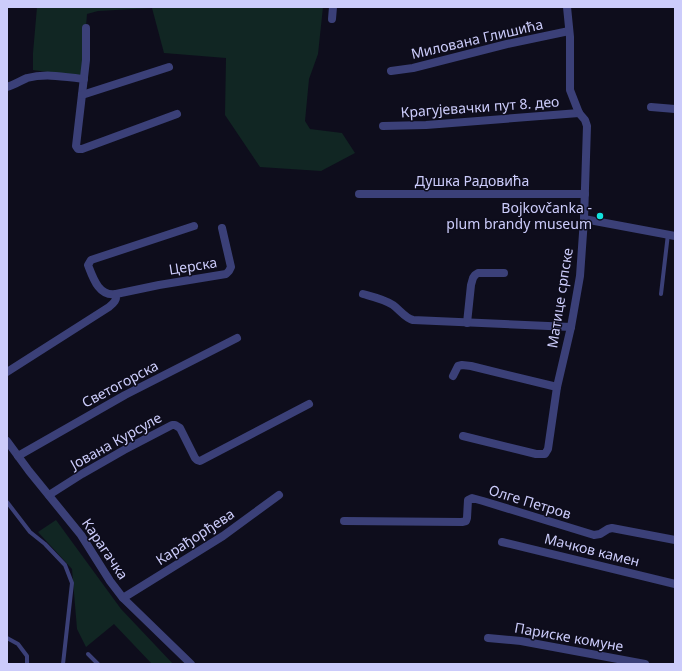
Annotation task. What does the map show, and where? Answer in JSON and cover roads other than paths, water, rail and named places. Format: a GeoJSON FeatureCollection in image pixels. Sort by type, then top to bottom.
{"type":"FeatureCollection","features":[{"type":"Feature","properties":{"kind":"street"},"geometry":{"type":"LineString","coordinates":[[332,19],[333,7]]}},
{"type":"Feature","properties":{"kind":"street","name":"Матице српске"},"geometry":{"type":"LineString","coordinates":[[463,436],[542,455],[547,453],[548,449],[557,387],[571,327],[580,276],[584,220],[587,126],[585,120],[579,113],[570,90],[567,7]]}},
{"type":"Feature","properties":{"kind":"street"},"geometry":{"type":"LineString","coordinates":[[86,28],[86,60],[76,146],[78,149],[82,149],[177,114]]}},
{"type":"Feature","properties":{"kind":"street","name":"Милована Глишића"},"geometry":{"type":"LineString","coordinates":[[391,71],[413,68],[500,46],[569,31]]}},
{"type":"Feature","properties":{"kind":"street"},"geometry":{"type":"LineString","coordinates":[[82,94],[169,67]]}},
{"type":"Feature","properties":{"kind":"street"},"geometry":{"type":"LineString","coordinates":[[7,88],[25,79],[40,76],[50,75],[84,79]]}},
{"type":"Feature","properties":{"kind":"street"},"geometry":{"type":"LineString","coordinates":[[651,107],[675,109]]}},
{"type":"Feature","properties":{"kind":"street","name":"Крагујевачки пут 8. део"},"geometry":{"type":"LineString","coordinates":[[383,126],[426,125],[579,113]]}},
{"type":"Feature","properties":{"kind":"street","name":"Душка Радовића"},"geometry":{"type":"LineString","coordinates":[[359,194],[585,194]]}},
{"type":"Feature","properties":{"kind":"street"},"geometry":{"type":"LineString","coordinates":[[584,220],[671,235]]}},
{"type":"Feature","properties":{"kind":"street"},"geometry":{"type":"LineString","coordinates":[[7,372],[109,307],[116,301],[116,294],[108,293],[98,287],[88,265],[91,260],[194,226]]}},
{"type":"Feature","properties":{"kind":"street","name":"Церска"},"geometry":{"type":"LineString","coordinates":[[116,294],[226,274],[231,267],[222,228]]}},
{"type":"Feature","properties":{"kind":"street"},"geometry":{"type":"LineString","coordinates":[[467,323],[471,285],[475,275],[478,273],[504,272]]}},
{"type":"Feature","properties":{"kind":"street"},"geometry":{"type":"LineString","coordinates":[[363,294],[382,299],[393,305],[410,319],[571,327]]}},
{"type":"Feature","properties":{"kind":"street","name":"Светогорска"},"geometry":{"type":"LineString","coordinates":[[18,456],[125,395],[237,338]]}},
{"type":"Feature","properties":{"kind":"street"},"geometry":{"type":"LineString","coordinates":[[453,376],[458,366],[462,365],[557,387]]}},
{"type":"Feature","properties":{"kind":"street","name":"Јована Курсуле"},"geometry":{"type":"LineString","coordinates":[[49,494],[106,460],[172,425],[180,428],[195,458],[200,461],[309,404]]}},
{"type":"Feature","properties":{"kind":"street","name":"Карагачка"},"geometry":{"type":"LineString","coordinates":[[7,441],[81,535],[110,581],[123,598],[191,664]]}},
{"type":"Feature","properties":{"kind":"street","name":"Карађорђева"},"geometry":{"type":"LineString","coordinates":[[123,598],[223,536],[279,494]]}},
{"type":"Feature","properties":{"kind":"street","name":"Олге Петров"},"geometry":{"type":"LineString","coordinates":[[344,521],[462,522],[466,521],[468,500],[472,498],[594,535],[600,534],[612,528],[675,540]]}},
{"type":"Feature","properties":{"kind":"street","name":"Мачков камен"},"geometry":{"type":"LineString","coordinates":[[502,542],[675,584]]}},
{"type":"Feature","properties":{"kind":"street","name":"Париске комуне"},"geometry":{"type":"LineString","coordinates":[[488,638],[521,641],[645,664]]}},
{"type":"Feature","properties":{"kind":"lane"},"geometry":{"type":"LineString","coordinates":[[660,294],[671,235]]}},
{"type":"Feature","properties":{"kind":"lane"},"geometry":{"type":"LineString","coordinates":[[7,502],[30,532],[45,544],[65,565],[72,583],[63,664]]}},
{"type":"Feature","properties":{"kind":"lane"},"geometry":{"type":"LineString","coordinates":[[7,638],[18,644],[27,656],[27,664]]}},
{"type":"Feature","properties":{"kind":"lane"},"geometry":{"type":"LineString","coordinates":[[88,654],[98,664]]}},
{"type":"Feature","properties":{"kind":"place","name":"Bojkovčanka - plum brandy museum"},"geometry":{"type":"Point","coordinates":[600,216]}}]}
